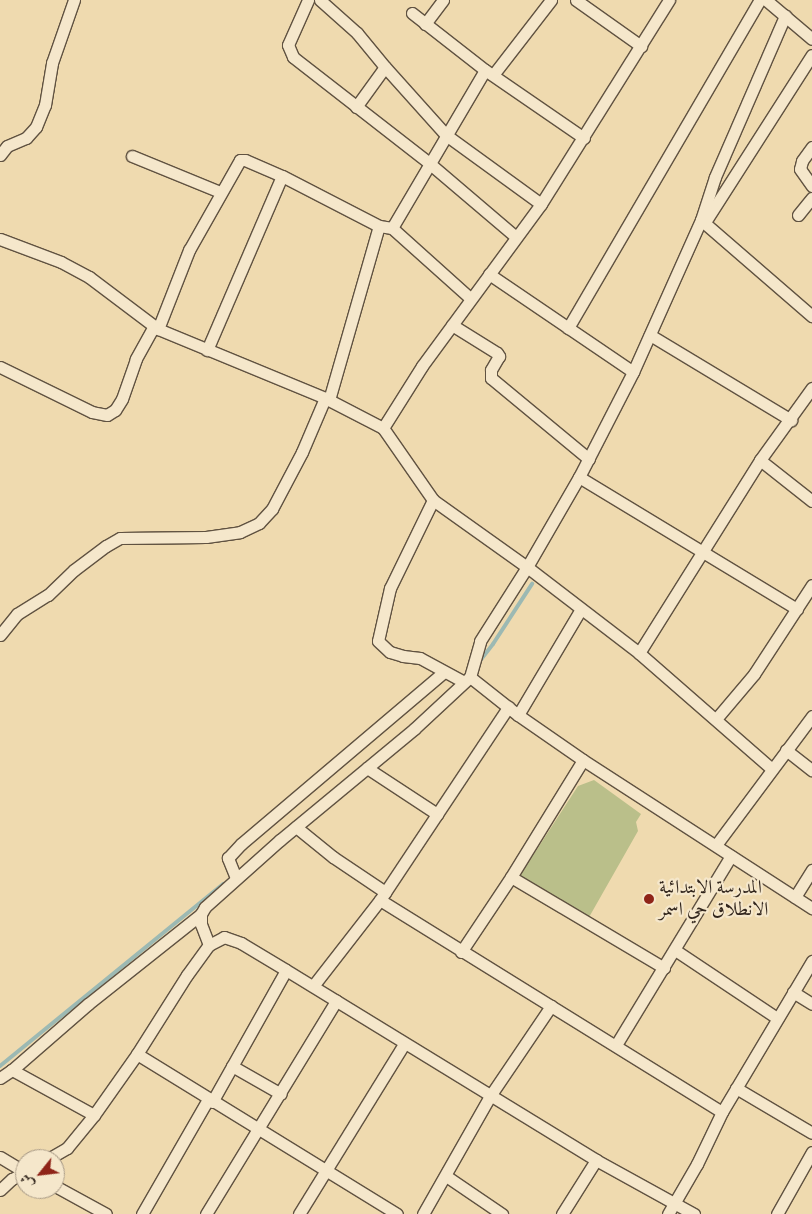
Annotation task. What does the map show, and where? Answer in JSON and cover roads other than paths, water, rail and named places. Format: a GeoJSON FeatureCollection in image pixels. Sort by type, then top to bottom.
{"type":"FeatureCollection","features":[{"type":"Feature","properties":{"kind":"street"},"geometry":{"type":"LineString","coordinates":[[0,153],[7,146],[26,138],[36,127],[45,104],[52,63],[74,0]]}},
{"type":"Feature","properties":{"kind":"street"},"geometry":{"type":"LineString","coordinates":[[308,0],[288,45],[294,57],[429,163],[516,237]]}},
{"type":"Feature","properties":{"kind":"street"},"geometry":{"type":"LineString","coordinates":[[320,0],[357,33],[446,135],[541,204]]}},
{"type":"Feature","properties":{"kind":"street"},"geometry":{"type":"LineString","coordinates":[[425,24],[443,0]]}},
{"type":"Feature","properties":{"kind":"street"},"geometry":{"type":"LineString","coordinates":[[392,228],[446,135],[489,72],[551,0]]}},
{"type":"Feature","properties":{"kind":"street"},"geometry":{"type":"LineString","coordinates":[[576,0],[641,46]]}},
{"type":"Feature","properties":{"kind":"street"},"geometry":{"type":"LineString","coordinates":[[383,428],[422,366],[470,298],[541,204],[669,0]]}},
{"type":"Feature","properties":{"kind":"street"},"geometry":{"type":"LineString","coordinates":[[568,328],[760,0]]}},
{"type":"Feature","properties":{"kind":"street"},"geometry":{"type":"LineString","coordinates":[[772,2],[812,39]]}},
{"type":"Feature","properties":{"kind":"street"},"geometry":{"type":"LineString","coordinates":[[412,13],[489,72],[584,138]]}},
{"type":"Feature","properties":{"kind":"street"},"geometry":{"type":"LineString","coordinates":[[703,222],[715,177],[785,16]]}},
{"type":"Feature","properties":{"kind":"street"},"geometry":{"type":"LineString","coordinates":[[0,1078],[12,1070],[88,1004],[201,914],[205,907],[236,878],[414,729],[467,679],[480,641],[527,567],[589,459],[633,372],[703,222],[812,55]]}},
{"type":"Feature","properties":{"kind":"street"},"geometry":{"type":"LineString","coordinates":[[356,107],[385,67]]}},
{"type":"Feature","properties":{"kind":"street"},"geometry":{"type":"LineString","coordinates":[[812,147],[802,161],[800,169],[812,186]]}},
{"type":"Feature","properties":{"kind":"street"},"geometry":{"type":"LineString","coordinates":[[132,156],[220,192]]}},
{"type":"Feature","properties":{"kind":"street"},"geometry":{"type":"LineString","coordinates":[[0,367],[92,412],[107,415],[115,410],[122,399],[136,359],[156,327],[189,250],[220,192],[240,160],[245,160],[282,176],[379,226],[392,228],[470,298]]}},
{"type":"Feature","properties":{"kind":"street"},"geometry":{"type":"LineString","coordinates":[[207,350],[282,176]]}},
{"type":"Feature","properties":{"kind":"street"},"geometry":{"type":"LineString","coordinates":[[798,215],[812,198]]}},
{"type":"Feature","properties":{"kind":"street"},"geometry":{"type":"LineString","coordinates":[[703,222],[812,316]]}},
{"type":"Feature","properties":{"kind":"street"},"geometry":{"type":"LineString","coordinates":[[0,635],[17,614],[48,595],[74,570],[120,538],[206,536],[240,532],[260,523],[272,509],[327,399],[379,226]]}},
{"type":"Feature","properties":{"kind":"street"},"geometry":{"type":"LineString","coordinates":[[0,239],[61,262],[89,277],[156,327],[327,399],[383,428],[433,500],[527,567],[639,654],[771,768]]}},
{"type":"Feature","properties":{"kind":"street"},"geometry":{"type":"LineString","coordinates":[[488,274],[633,372]]}},
{"type":"Feature","properties":{"kind":"street"},"geometry":{"type":"LineString","coordinates":[[452,324],[497,353],[499,356],[491,370],[491,378],[589,459]]}},
{"type":"Feature","properties":{"kind":"street"},"geometry":{"type":"LineString","coordinates":[[650,335],[791,420]]}},
{"type":"Feature","properties":{"kind":"street"},"geometry":{"type":"LineString","coordinates":[[639,654],[760,460],[791,420],[812,388]]}},
{"type":"Feature","properties":{"kind":"street"},"geometry":{"type":"LineString","coordinates":[[760,460],[812,501]]}},
{"type":"Feature","properties":{"kind":"street"},"geometry":{"type":"LineString","coordinates":[[579,477],[797,609]]}},
{"type":"Feature","properties":{"kind":"street"},"geometry":{"type":"LineString","coordinates":[[433,500],[390,588],[378,641],[390,652],[420,658],[444,672],[467,679],[583,760],[812,908]]}},
{"type":"Feature","properties":{"kind":"street"},"geometry":{"type":"LineString","coordinates":[[716,719],[754,674],[812,585]]}},
{"type":"Feature","properties":{"kind":"street"},"geometry":{"type":"LineString","coordinates":[[518,715],[581,609]]}},
{"type":"Feature","properties":{"kind":"street"},"geometry":{"type":"LineString","coordinates":[[236,878],[228,858],[241,844],[444,672]]}},
{"type":"Feature","properties":{"kind":"street"},"geometry":{"type":"LineString","coordinates":[[313,986],[383,896],[508,707]]}},
{"type":"Feature","properties":{"kind":"street"},"geometry":{"type":"LineString","coordinates":[[716,845],[771,768],[812,716]]}},
{"type":"Feature","properties":{"kind":"street"},"geometry":{"type":"LineString","coordinates":[[786,750],[812,770]]}},
{"type":"Feature","properties":{"kind":"street"},"geometry":{"type":"LineString","coordinates":[[461,952],[511,877],[583,760]]}},
{"type":"Feature","properties":{"kind":"street"},"geometry":{"type":"LineString","coordinates":[[367,768],[437,814]]}},
{"type":"Feature","properties":{"kind":"street"},"geometry":{"type":"LineString","coordinates":[[296,827],[383,896],[461,952],[616,1045],[722,1112]]}},
{"type":"Feature","properties":{"kind":"street"},"geometry":{"type":"LineString","coordinates":[[616,1045],[731,856]]}},
{"type":"Feature","properties":{"kind":"street"},"geometry":{"type":"LineString","coordinates":[[794,897],[812,870]]}},
{"type":"Feature","properties":{"kind":"street"},"geometry":{"type":"LineString","coordinates":[[511,877],[664,968]]}},
{"type":"Feature","properties":{"kind":"street"},"geometry":{"type":"LineString","coordinates":[[201,914],[201,924],[209,946]]}},
{"type":"Feature","properties":{"kind":"street"},"geometry":{"type":"LineString","coordinates":[[65,1149],[94,1115],[137,1054],[171,997],[209,946],[224,937],[231,939],[313,986],[404,1044],[596,1160],[694,1214]]}},
{"type":"Feature","properties":{"kind":"street"},"geometry":{"type":"LineString","coordinates":[[675,950],[777,1018]]}},
{"type":"Feature","properties":{"kind":"street"},"geometry":{"type":"LineString","coordinates":[[668,1214],[697,1164],[722,1112],[812,962]]}},
{"type":"Feature","properties":{"kind":"street"},"geometry":{"type":"LineString","coordinates":[[142,1214],[232,1066],[286,970]]}},
{"type":"Feature","properties":{"kind":"street"},"geometry":{"type":"LineString","coordinates":[[793,992],[812,1004]]}},
{"type":"Feature","properties":{"kind":"street"},"geometry":{"type":"LineString","coordinates":[[206,1214],[259,1131],[336,1001]]}},
{"type":"Feature","properties":{"kind":"street"},"geometry":{"type":"LineString","coordinates":[[423,1214],[490,1096],[551,1006]]}},
{"type":"Feature","properties":{"kind":"street"},"geometry":{"type":"LineString","coordinates":[[299,1214],[404,1044]]}},
{"type":"Feature","properties":{"kind":"street"},"geometry":{"type":"LineString","coordinates":[[137,1054],[259,1131],[398,1214]]}},
{"type":"Feature","properties":{"kind":"street"},"geometry":{"type":"LineString","coordinates":[[232,1066],[281,1094]]}},
{"type":"Feature","properties":{"kind":"street"},"geometry":{"type":"LineString","coordinates":[[12,1070],[94,1115]]}},
{"type":"Feature","properties":{"kind":"street"},"geometry":{"type":"LineString","coordinates":[[736,1088],[812,1133]]}},
{"type":"Feature","properties":{"kind":"street"},"geometry":{"type":"LineString","coordinates":[[777,1214],[812,1152]]}},
{"type":"Feature","properties":{"kind":"street"},"geometry":{"type":"LineString","coordinates":[[0,1156],[25,1172],[12,1178],[0,1190]]}},
{"type":"Feature","properties":{"kind":"street"},"geometry":{"type":"LineString","coordinates":[[562,1214],[596,1160]]}},
{"type":"Feature","properties":{"kind":"street"},"geometry":{"type":"LineString","coordinates":[[446,1176],[502,1214]]}},
{"type":"Feature","properties":{"kind":"street"},"geometry":{"type":"LineString","coordinates":[[65,1191],[106,1214]]}},
{"type":"Feature","properties":{"kind":"waterway"},"geometry":{"type":"LineString","coordinates":[[479,662],[532,584]]}},
{"type":"Feature","properties":{"kind":"waterway"},"geometry":{"type":"LineString","coordinates":[[0,1066],[223,884]]}},
{"type":"Feature","properties":{"kind":"place","name":"المدرسة الابتدائية الانطلاق حي اسمر"},"geometry":{"type":"Point","coordinates":[649,899]}}]}
